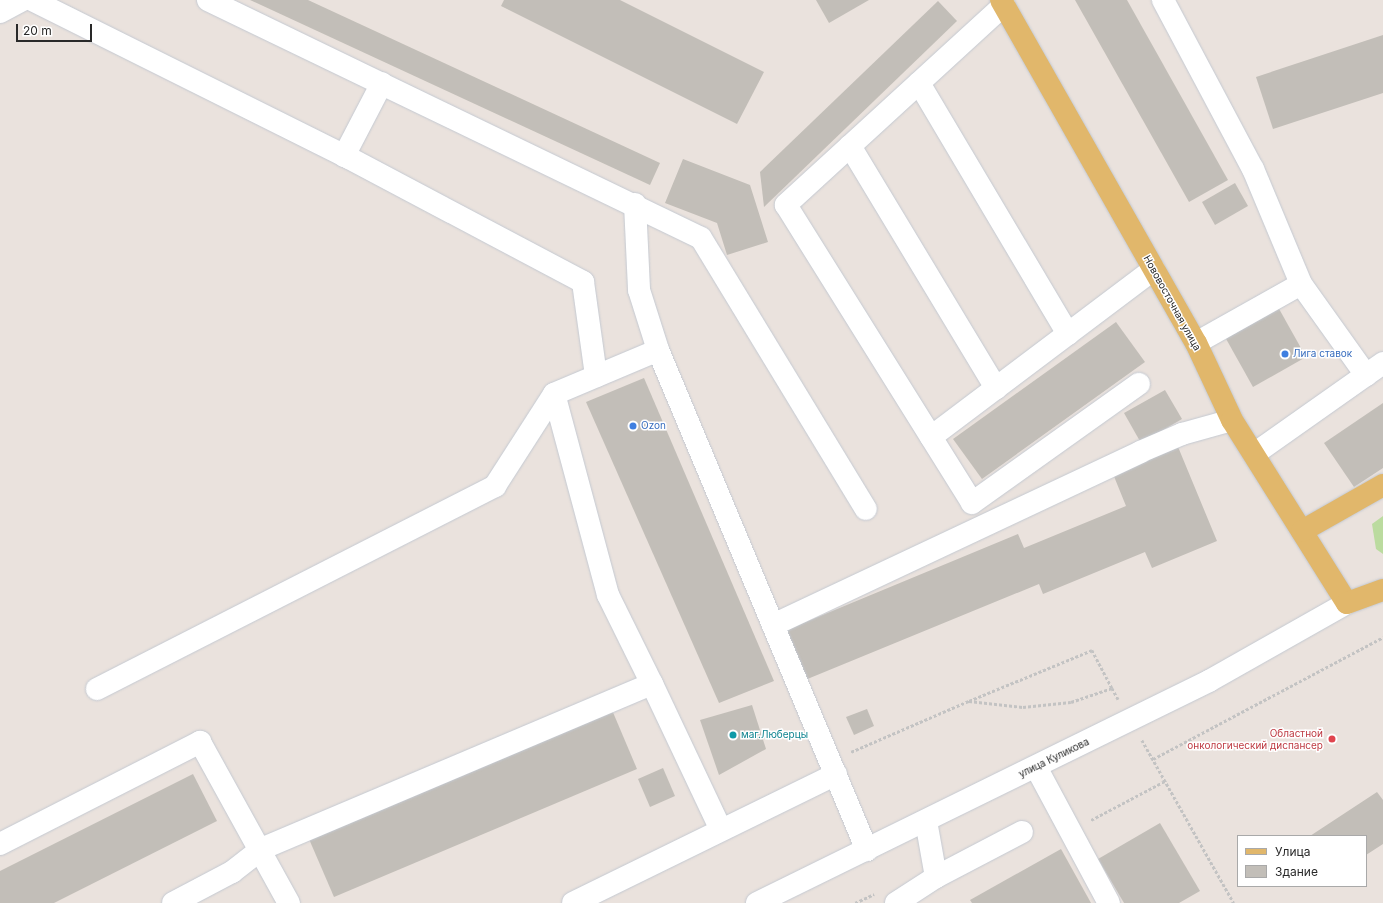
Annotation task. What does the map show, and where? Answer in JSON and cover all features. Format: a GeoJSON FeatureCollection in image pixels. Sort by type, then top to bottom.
{"type":"FeatureCollection","features":[{"type":"Feature","properties":{"kind":"main road","name":"Нововосточная улица"},"geometry":{"type":"LineString","coordinates":[[1002,2],[1196,343],[1232,420],[1347,603]]}},
{"type":"Feature","properties":{"kind":"main road"},"geometry":{"type":"LineString","coordinates":[[1302,531],[1383,485]]}},
{"type":"Feature","properties":{"kind":"main road"},"geometry":{"type":"LineString","coordinates":[[1347,603],[1383,590]]}},
{"type":"Feature","properties":{"kind":"street"},"geometry":{"type":"LineString","coordinates":[[0,12],[23,0]]}},
{"type":"Feature","properties":{"kind":"street"},"geometry":{"type":"LineString","coordinates":[[32,0],[344,156],[583,282],[596,376]]}},
{"type":"Feature","properties":{"kind":"street"},"geometry":{"type":"LineString","coordinates":[[208,0],[635,204],[701,238],[866,509]]}},
{"type":"Feature","properties":{"kind":"street"},"geometry":{"type":"LineString","coordinates":[[1163,0],[1253,169],[1301,284],[1375,369],[1254,454]]}},
{"type":"Feature","properties":{"kind":"street"},"geometry":{"type":"LineString","coordinates":[[1002,2],[919,83],[786,205],[972,503],[1139,384]]}},
{"type":"Feature","properties":{"kind":"street"},"geometry":{"type":"LineString","coordinates":[[344,156],[382,83]]}},
{"type":"Feature","properties":{"kind":"street"},"geometry":{"type":"LineString","coordinates":[[919,83],[1068,334]]}},
{"type":"Feature","properties":{"kind":"street"},"geometry":{"type":"LineString","coordinates":[[850,146],[996,388]]}},
{"type":"Feature","properties":{"kind":"street"},"geometry":{"type":"LineString","coordinates":[[635,204],[639,290],[658,350],[867,850]]}},
{"type":"Feature","properties":{"kind":"street"},"geometry":{"type":"LineString","coordinates":[[931,438],[1154,269]]}},
{"type":"Feature","properties":{"kind":"street"},"geometry":{"type":"LineString","coordinates":[[1196,343],[1301,284]]}},
{"type":"Feature","properties":{"kind":"street"},"geometry":{"type":"LineString","coordinates":[[97,689],[495,486],[554,394],[658,350]]}},
{"type":"Feature","properties":{"kind":"street"},"geometry":{"type":"LineString","coordinates":[[554,394],[608,595],[721,830]]}},
{"type":"Feature","properties":{"kind":"street"},"geometry":{"type":"LineString","coordinates":[[773,625],[1140,452],[1182,434],[1232,420]]}},
{"type":"Feature","properties":{"kind":"street","name":"улица Куликова"},"geometry":{"type":"LineString","coordinates":[[757,903],[1209,682],[1347,603]]}},
{"type":"Feature","properties":{"kind":"street"},"geometry":{"type":"LineString","coordinates":[[173,903],[232,872],[261,849],[652,684]]}},
{"type":"Feature","properties":{"kind":"street"},"geometry":{"type":"LineString","coordinates":[[0,844],[200,742],[261,849],[289,903]]}},
{"type":"Feature","properties":{"kind":"street"},"geometry":{"type":"LineString","coordinates":[[1036,767],[1109,903]]}},
{"type":"Feature","properties":{"kind":"street"},"geometry":{"type":"LineString","coordinates":[[573,903],[836,774]]}},
{"type":"Feature","properties":{"kind":"street"},"geometry":{"type":"LineString","coordinates":[[926,821],[936,876]]}},
{"type":"Feature","properties":{"kind":"street"},"geometry":{"type":"LineString","coordinates":[[896,903],[936,876],[1022,832]]}},
{"type":"Feature","properties":{"kind":"path"},"geometry":{"type":"LineString","coordinates":[[1153,759],[1383,637]]}},
{"type":"Feature","properties":{"kind":"path"},"geometry":{"type":"LineString","coordinates":[[969,701],[1092,650],[1112,688]]}},
{"type":"Feature","properties":{"kind":"path"},"geometry":{"type":"LineString","coordinates":[[1071,831],[1165,781]]}},
{"type":"Feature","properties":{"kind":"green space"},"geometry":{"type":"Polygon","coordinates":[[[1383,516],[1383,554],[1376,549],[1372,524],[1383,516]]]}},
{"type":"Feature","properties":{"kind":"building"},"geometry":{"type":"Polygon","coordinates":[[[250,0],[308,0],[660,163],[650,185],[250,0]]]}},
{"type":"Feature","properties":{"kind":"building"},"geometry":{"type":"Polygon","coordinates":[[[504,0],[620,0],[764,72],[737,124],[501,6],[504,0]]]}},
{"type":"Feature","properties":{"kind":"building"},"geometry":{"type":"Polygon","coordinates":[[[816,0],[869,0],[829,23],[816,0]]]}},
{"type":"Feature","properties":{"kind":"building"},"geometry":{"type":"Polygon","coordinates":[[[1075,0],[1127,0],[1228,180],[1189,202],[1075,0]]]}},
{"type":"Feature","properties":{"kind":"building"},"geometry":{"type":"Polygon","coordinates":[[[938,1],[957,21],[764,207],[760,172],[938,1]]]}},
{"type":"Feature","properties":{"kind":"building"},"geometry":{"type":"Polygon","coordinates":[[[1383,35],[1383,93],[1273,129],[1256,77],[1383,35]]]}},
{"type":"Feature","properties":{"kind":"building"},"geometry":{"type":"Polygon","coordinates":[[[683,159],[750,185],[768,242],[727,255],[717,223],[665,203],[683,159]]]}},
{"type":"Feature","properties":{"kind":"building"},"geometry":{"type":"Polygon","coordinates":[[[1235,183],[1248,206],[1215,225],[1202,202],[1235,183]]]}},
{"type":"Feature","properties":{"kind":"building"},"geometry":{"type":"Polygon","coordinates":[[[1278,307],[1306,357],[1253,387],[1225,337],[1278,307]]]}},
{"type":"Feature","properties":{"kind":"building"},"geometry":{"type":"Polygon","coordinates":[[[1116,322],[1145,362],[982,479],[953,439],[1116,322]]]}},
{"type":"Feature","properties":{"kind":"building"},"geometry":{"type":"Polygon","coordinates":[[[644,378],[774,681],[719,703],[586,402],[644,378]]]}},
{"type":"Feature","properties":{"kind":"building"},"geometry":{"type":"Polygon","coordinates":[[[1165,390],[1182,419],[1141,443],[1124,413],[1165,390]]]}},
{"type":"Feature","properties":{"kind":"building"},"geometry":{"type":"Polygon","coordinates":[[[1383,403],[1383,468],[1354,487],[1324,443],[1383,403]]]}},
{"type":"Feature","properties":{"kind":"building"},"geometry":{"type":"Polygon","coordinates":[[[1176,442],[1217,541],[1152,568],[1145,552],[1043,594],[1039,584],[805,680],[784,631],[1018,534],[1024,548],[1126,506],[1111,469],[1176,442]]]}},
{"type":"Feature","properties":{"kind":"building","name":"маг.Люберцы"},"geometry":{"type":"Polygon","coordinates":[[[752,705],[766,749],[719,775],[700,720],[752,705]]]}},
{"type":"Feature","properties":{"kind":"building"},"geometry":{"type":"Polygon","coordinates":[[[867,709],[874,726],[854,735],[846,717],[867,709]]]}},
{"type":"Feature","properties":{"kind":"building"},"geometry":{"type":"Polygon","coordinates":[[[612,710],[637,769],[334,897],[309,839],[612,710]]]}},
{"type":"Feature","properties":{"kind":"building"},"geometry":{"type":"Polygon","coordinates":[[[663,768],[675,796],[650,807],[638,779],[663,768]]]}},
{"type":"Feature","properties":{"kind":"building"},"geometry":{"type":"Polygon","coordinates":[[[193,774],[217,821],[54,903],[0,903],[0,871],[193,774]]]}},
{"type":"Feature","properties":{"kind":"building"},"geometry":{"type":"Polygon","coordinates":[[[1377,792],[1383,800],[1383,844],[1367,854],[1367,835],[1312,835],[1377,792]]]}},
{"type":"Feature","properties":{"kind":"building"},"geometry":{"type":"Polygon","coordinates":[[[1160,823],[1200,891],[1179,903],[1124,903],[1098,859],[1160,823]]]}},
{"type":"Feature","properties":{"kind":"building"},"geometry":{"type":"Polygon","coordinates":[[[1061,849],[1091,903],[972,903],[970,900],[1061,849]]]}},
{"type":"Feature","properties":{"kind":"place","name":"Лига ставок"},"geometry":{"type":"Point","coordinates":[1285,354]}},
{"type":"Feature","properties":{"kind":"place","name":"Ozon"},"geometry":{"type":"Point","coordinates":[633,426]}},
{"type":"Feature","properties":{"kind":"place","name":"маг.Люберцы"},"geometry":{"type":"Point","coordinates":[733,735]}},
{"type":"Feature","properties":{"kind":"place","name":"Областной онкологический диспансер"},"geometry":{"type":"Point","coordinates":[1332,739]}}]}
